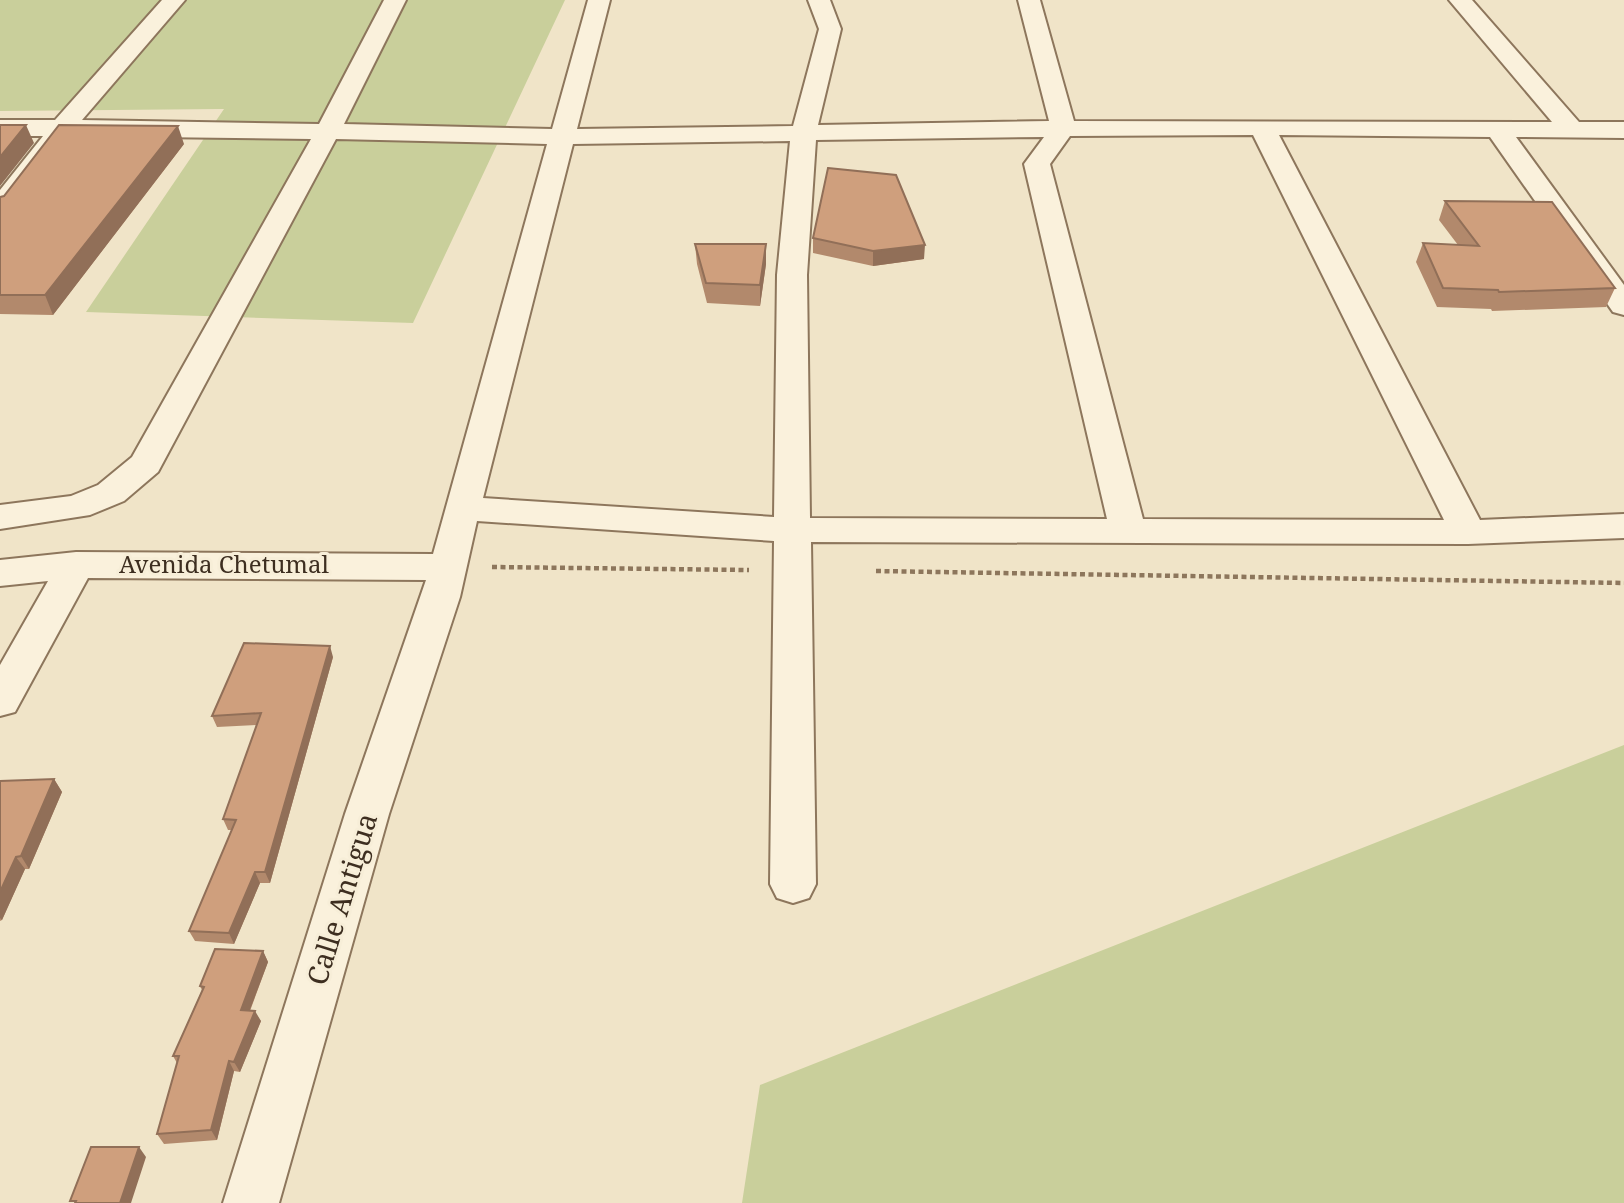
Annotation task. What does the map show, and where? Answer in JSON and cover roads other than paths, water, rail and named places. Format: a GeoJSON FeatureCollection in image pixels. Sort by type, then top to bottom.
{"type":"FeatureCollection","features":[{"type":"Feature","properties":{"kind":"street"},"geometry":{"type":"LineString","coordinates":[[0,208],[63,127],[174,0]]}},
{"type":"Feature","properties":{"kind":"street"},"geometry":{"type":"LineString","coordinates":[[0,517],[77,507],[111,493],[146,464],[327,132],[395,0]]}},
{"type":"Feature","properties":{"kind":"street","name":"Calle Antigua"},"geometry":{"type":"LineString","coordinates":[[251,1203],[367,814],[445,582],[560,137],[599,0]]}},
{"type":"Feature","properties":{"kind":"street"},"geometry":{"type":"LineString","coordinates":[[793,884],[792,275],[804,131],[831,29],[819,0]]}},
{"type":"Feature","properties":{"kind":"street"},"geometry":{"type":"LineString","coordinates":[[1029,0],[1063,128]]}},
{"type":"Feature","properties":{"kind":"street"},"geometry":{"type":"LineString","coordinates":[[1460,0],[1572,130]]}},
{"type":"Feature","properties":{"kind":"street"},"geometry":{"type":"LineString","coordinates":[[0,128],[187,128],[560,137],[1063,128],[1624,130]]}},
{"type":"Feature","properties":{"kind":"street"},"geometry":{"type":"LineString","coordinates":[[1063,128],[1037,164],[1128,532]]}},
{"type":"Feature","properties":{"kind":"street"},"geometry":{"type":"LineString","coordinates":[[1263,129],[1468,532]]}},
{"type":"Feature","properties":{"kind":"street"},"geometry":{"type":"LineString","coordinates":[[1497,129],[1624,306]]}},
{"type":"Feature","properties":{"kind":"street"},"geometry":{"type":"LineString","coordinates":[[462,508],[791,550],[1128,532],[1468,532],[1624,526]]}},
{"type":"Feature","properties":{"kind":"street"},"geometry":{"type":"LineString","coordinates":[[0,701],[76,565]]}},
{"type":"Feature","properties":{"kind":"street","name":"Avenida Chetumal"},"geometry":{"type":"LineString","coordinates":[[0,573],[76,565],[445,582]]}}]}
